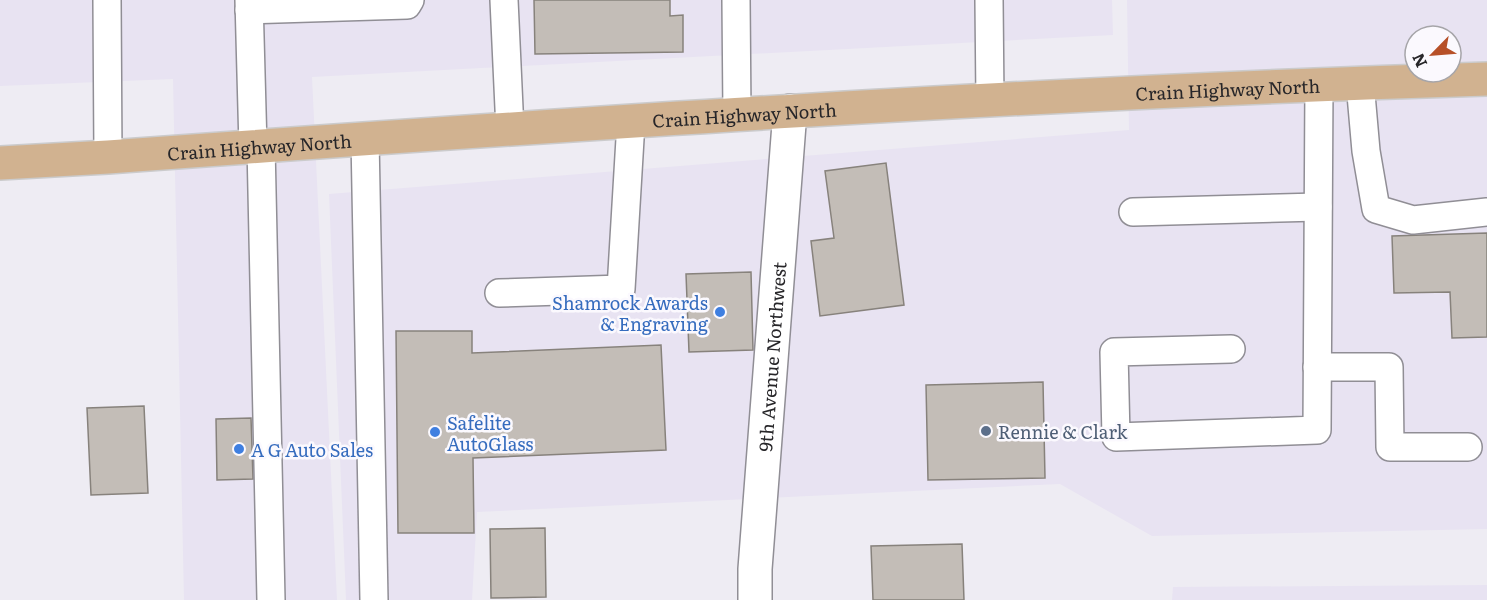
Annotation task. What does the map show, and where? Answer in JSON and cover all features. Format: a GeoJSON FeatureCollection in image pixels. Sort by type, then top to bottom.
{"type":"FeatureCollection","features":[{"type":"Feature","properties":{"kind":"main road","name":"Crain Highway North"},"geometry":{"type":"LineString","coordinates":[[0,163],[790,111],[1319,84],[1487,79]]}},
{"type":"Feature","properties":{"kind":"street","name":"9th Avenue Northwest"},"geometry":{"type":"LineString","coordinates":[[755,600],[755,569],[790,111]]}},
{"type":"Feature","properties":{"kind":"lane"},"geometry":{"type":"LineString","coordinates":[[107,0],[108,157]]}},
{"type":"Feature","properties":{"kind":"lane"},"geometry":{"type":"LineString","coordinates":[[271,600],[257,146],[249,5],[407,4],[410,0]]}},
{"type":"Feature","properties":{"kind":"lane"},"geometry":{"type":"LineString","coordinates":[[504,0],[510,130]]}},
{"type":"Feature","properties":{"kind":"lane"},"geometry":{"type":"LineString","coordinates":[[736,0],[736,115]]}},
{"type":"Feature","properties":{"kind":"lane"},"geometry":{"type":"LineString","coordinates":[[989,0],[990,101]]}},
{"type":"Feature","properties":{"kind":"lane"},"geometry":{"type":"LineString","coordinates":[[1360,83],[1366,151],[1376,209],[1413,220],[1487,212]]}},
{"type":"Feature","properties":{"kind":"lane"},"geometry":{"type":"LineString","coordinates":[[1231,349],[1114,352],[1116,437],[1317,430],[1319,84]]}},
{"type":"Feature","properties":{"kind":"lane"},"geometry":{"type":"LineString","coordinates":[[499,293],[621,289],[631,122]]}},
{"type":"Feature","properties":{"kind":"lane"},"geometry":{"type":"LineString","coordinates":[[365,139],[374,600]]}},
{"type":"Feature","properties":{"kind":"lane"},"geometry":{"type":"LineString","coordinates":[[1133,212],[1318,207]]}},
{"type":"Feature","properties":{"kind":"lane"},"geometry":{"type":"LineString","coordinates":[[1317,367],[1389,368],[1390,447],[1468,447]]}},
{"type":"Feature","properties":{"kind":"shaded area"},"geometry":{"type":"Polygon","coordinates":[[[0,0],[1112,0],[1113,35],[312,77],[337,600],[184,600],[173,79],[0,86],[0,0]]]}},
{"type":"Feature","properties":{"kind":"shaded area"},"geometry":{"type":"Polygon","coordinates":[[[1127,0],[1487,0],[1487,529],[1152,536],[1060,484],[477,512],[472,600],[346,600],[329,194],[1129,130],[1127,0]]]}},
{"type":"Feature","properties":{"kind":"shaded area"},"geometry":{"type":"Polygon","coordinates":[[[1487,585],[1487,600],[1172,600],[1173,587],[1487,585]]]}},
{"type":"Feature","properties":{"kind":"building"},"geometry":{"type":"Polygon","coordinates":[[[534,0],[670,0],[670,16],[683,15],[683,52],[535,54],[534,0]]]}},
{"type":"Feature","properties":{"kind":"building"},"geometry":{"type":"Polygon","coordinates":[[[886,163],[904,305],[820,316],[811,241],[834,238],[825,171],[886,163]]]}},
{"type":"Feature","properties":{"kind":"building"},"geometry":{"type":"Polygon","coordinates":[[[1487,233],[1487,337],[1452,338],[1450,292],[1394,293],[1392,236],[1487,233]]]}},
{"type":"Feature","properties":{"kind":"building","name":"Shamrock Awards & Engraving"},"geometry":{"type":"Polygon","coordinates":[[[751,272],[753,350],[689,352],[686,274],[751,272]]]}},
{"type":"Feature","properties":{"kind":"building"},"geometry":{"type":"Polygon","coordinates":[[[396,331],[472,331],[472,353],[661,345],[666,450],[473,458],[474,533],[398,533],[396,331]]]}},
{"type":"Feature","properties":{"kind":"building","name":"Rennie & Clark"},"geometry":{"type":"Polygon","coordinates":[[[1043,382],[1045,478],[928,480],[926,385],[1043,382]]]}},
{"type":"Feature","properties":{"kind":"building"},"geometry":{"type":"Polygon","coordinates":[[[144,406],[148,493],[91,495],[87,408],[144,406]]]}},
{"type":"Feature","properties":{"kind":"building","name":"A G Auto Sales"},"geometry":{"type":"Polygon","coordinates":[[[251,418],[253,479],[217,480],[216,419],[251,418]]]}},
{"type":"Feature","properties":{"kind":"building"},"geometry":{"type":"Polygon","coordinates":[[[545,528],[546,597],[491,598],[490,529],[545,528]]]}},
{"type":"Feature","properties":{"kind":"building"},"geometry":{"type":"Polygon","coordinates":[[[962,544],[964,600],[873,600],[871,546],[962,544]]]}},
{"type":"Feature","properties":{"kind":"place","name":"Shamrock Awards & Engraving"},"geometry":{"type":"Point","coordinates":[720,312]}},
{"type":"Feature","properties":{"kind":"place","name":"Rennie & Clark"},"geometry":{"type":"Point","coordinates":[986,431]}},
{"type":"Feature","properties":{"kind":"place","name":"Safelite AutoGlass"},"geometry":{"type":"Point","coordinates":[435,432]}},
{"type":"Feature","properties":{"kind":"place","name":"A G Auto Sales"},"geometry":{"type":"Point","coordinates":[239,449]}}]}
